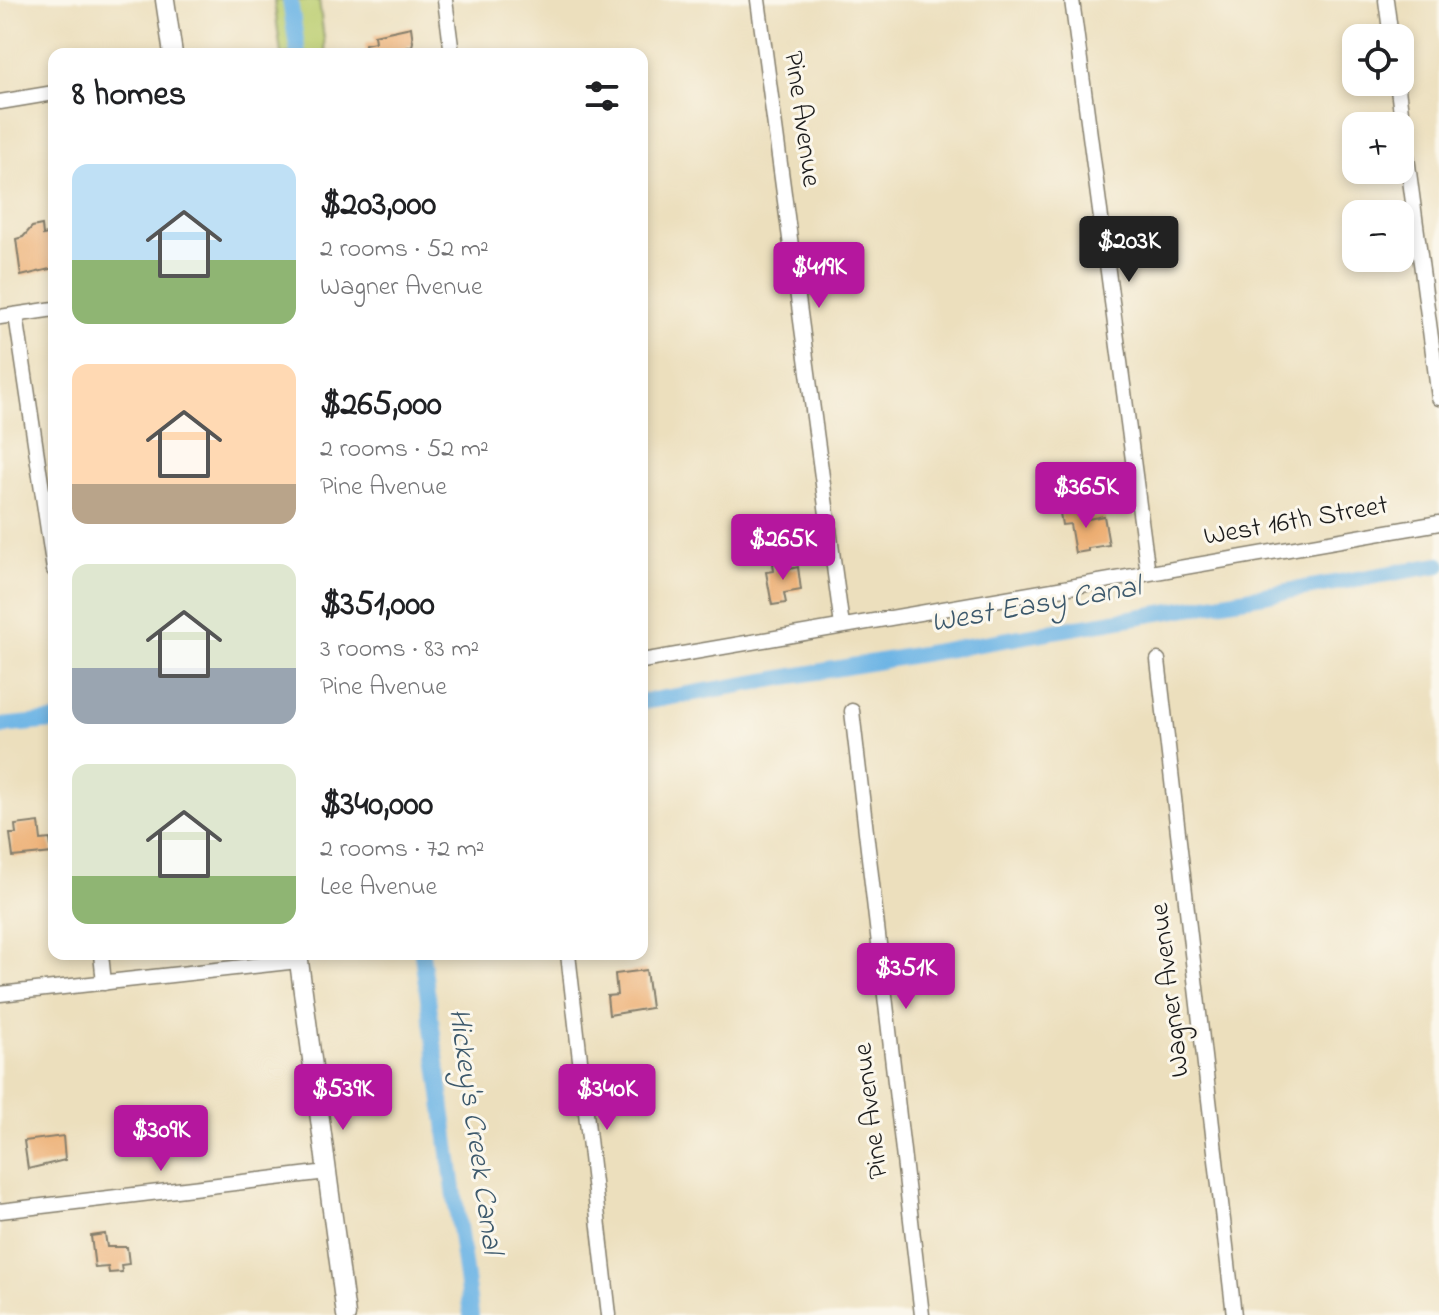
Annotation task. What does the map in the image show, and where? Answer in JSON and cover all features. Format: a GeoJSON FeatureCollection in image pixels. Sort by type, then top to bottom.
{"type":"FeatureCollection","features":[{"type":"Feature","properties":{"kind":"street"},"geometry":{"type":"LineString","coordinates":[[165,0],[172,48]]}},
{"type":"Feature","properties":{"kind":"street"},"geometry":{"type":"LineString","coordinates":[[445,0],[451,48]]}},
{"type":"Feature","properties":{"kind":"street","name":"Pine Avenue"},"geometry":{"type":"LineString","coordinates":[[758,0],[842,626]]}},
{"type":"Feature","properties":{"kind":"street"},"geometry":{"type":"LineString","coordinates":[[1072,0],[1148,573]]}},
{"type":"Feature","properties":{"kind":"street"},"geometry":{"type":"LineString","coordinates":[[1386,0],[1389,24]]}},
{"type":"Feature","properties":{"kind":"street"},"geometry":{"type":"LineString","coordinates":[[0,102],[48,94]]}},
{"type":"Feature","properties":{"kind":"street"},"geometry":{"type":"LineString","coordinates":[[1399,96],[1439,398]]}},
{"type":"Feature","properties":{"kind":"street"},"geometry":{"type":"LineString","coordinates":[[0,317],[48,310]]}},
{"type":"Feature","properties":{"kind":"street"},"geometry":{"type":"LineString","coordinates":[[16,315],[48,530]]}},
{"type":"Feature","properties":{"kind":"street","name":"West 16th Street"},"geometry":{"type":"LineString","coordinates":[[648,660],[1439,523]]}},
{"type":"Feature","properties":{"kind":"street","name":"Wagner Avenue"},"geometry":{"type":"LineString","coordinates":[[1158,660],[1234,1315]]}},
{"type":"Feature","properties":{"kind":"street","name":"Pine Avenue"},"geometry":{"type":"LineString","coordinates":[[852,711],[922,1315]]}},
{"type":"Feature","properties":{"kind":"street"},"geometry":{"type":"LineString","coordinates":[[102,960],[104,983]]}},
{"type":"Feature","properties":{"kind":"street"},"geometry":{"type":"LineString","coordinates":[[0,994],[276,960]]}},
{"type":"Feature","properties":{"kind":"street"},"geometry":{"type":"LineString","coordinates":[[298,960],[346,1315]]}},
{"type":"Feature","properties":{"kind":"street"},"geometry":{"type":"LineString","coordinates":[[569,960],[609,1315]]}},
{"type":"Feature","properties":{"kind":"street"},"geometry":{"type":"LineString","coordinates":[[0,1211],[327,1172]]}},
{"type":"Feature","properties":{"kind":"green space"},"geometry":{"type":"Polygon","coordinates":[[[274,0],[319,0],[325,48],[280,48],[274,0]]]}},
{"type":"Feature","properties":{"kind":"building"},"geometry":{"type":"Polygon","coordinates":[[[411,27],[413,42],[407,48],[365,48],[365,44],[375,42],[374,35],[411,27]]]}},
{"type":"Feature","properties":{"kind":"building"},"geometry":{"type":"Polygon","coordinates":[[[42,225],[43,235],[48,234],[48,269],[21,276],[16,239],[23,237],[32,227],[42,225]]]}},
{"type":"Feature","properties":{"kind":"building"},"geometry":{"type":"Polygon","coordinates":[[[1085,509],[1088,519],[1104,516],[1109,545],[1075,553],[1070,524],[1062,525],[1060,513],[1085,509]]]}},
{"type":"Feature","properties":{"kind":"building"},"geometry":{"type":"Polygon","coordinates":[[[789,560],[790,569],[798,567],[801,590],[784,593],[786,603],[772,605],[766,572],[774,571],[773,563],[789,560]]]}},
{"type":"Feature","properties":{"kind":"building"},"geometry":{"type":"Polygon","coordinates":[[[39,822],[41,840],[48,839],[48,853],[13,857],[10,834],[16,834],[15,825],[39,822]]]}},
{"type":"Feature","properties":{"kind":"building"},"geometry":{"type":"Polygon","coordinates":[[[646,970],[651,1008],[609,1015],[607,996],[617,995],[615,974],[646,970]]]}},
{"type":"Feature","properties":{"kind":"building"},"geometry":{"type":"Polygon","coordinates":[[[165,1116],[169,1143],[137,1151],[134,1120],[165,1116]]]}},
{"type":"Feature","properties":{"kind":"building"},"geometry":{"type":"Polygon","coordinates":[[[63,1136],[65,1160],[28,1169],[24,1141],[63,1136]]]}},
{"type":"Feature","properties":{"kind":"building"},"geometry":{"type":"Polygon","coordinates":[[[105,1234],[107,1247],[127,1247],[129,1264],[121,1265],[122,1272],[109,1273],[108,1267],[95,1268],[91,1236],[105,1234]]]}},
{"type":"Feature","properties":{"kind":"waterway","name":"Hickey's Creek Canal"},"geometry":{"type":"LineString","coordinates":[[290,0],[297,48]]}},
{"type":"Feature","properties":{"kind":"waterway","name":"West Easy Canal"},"geometry":{"type":"LineString","coordinates":[[648,701],[1439,565]]}},
{"type":"Feature","properties":{"kind":"waterway"},"geometry":{"type":"LineString","coordinates":[[0,726],[48,722]]}},
{"type":"Feature","properties":{"kind":"waterway","name":"Hickey's Creek Canal"},"geometry":{"type":"LineString","coordinates":[[423,960],[471,1315]]}}]}
